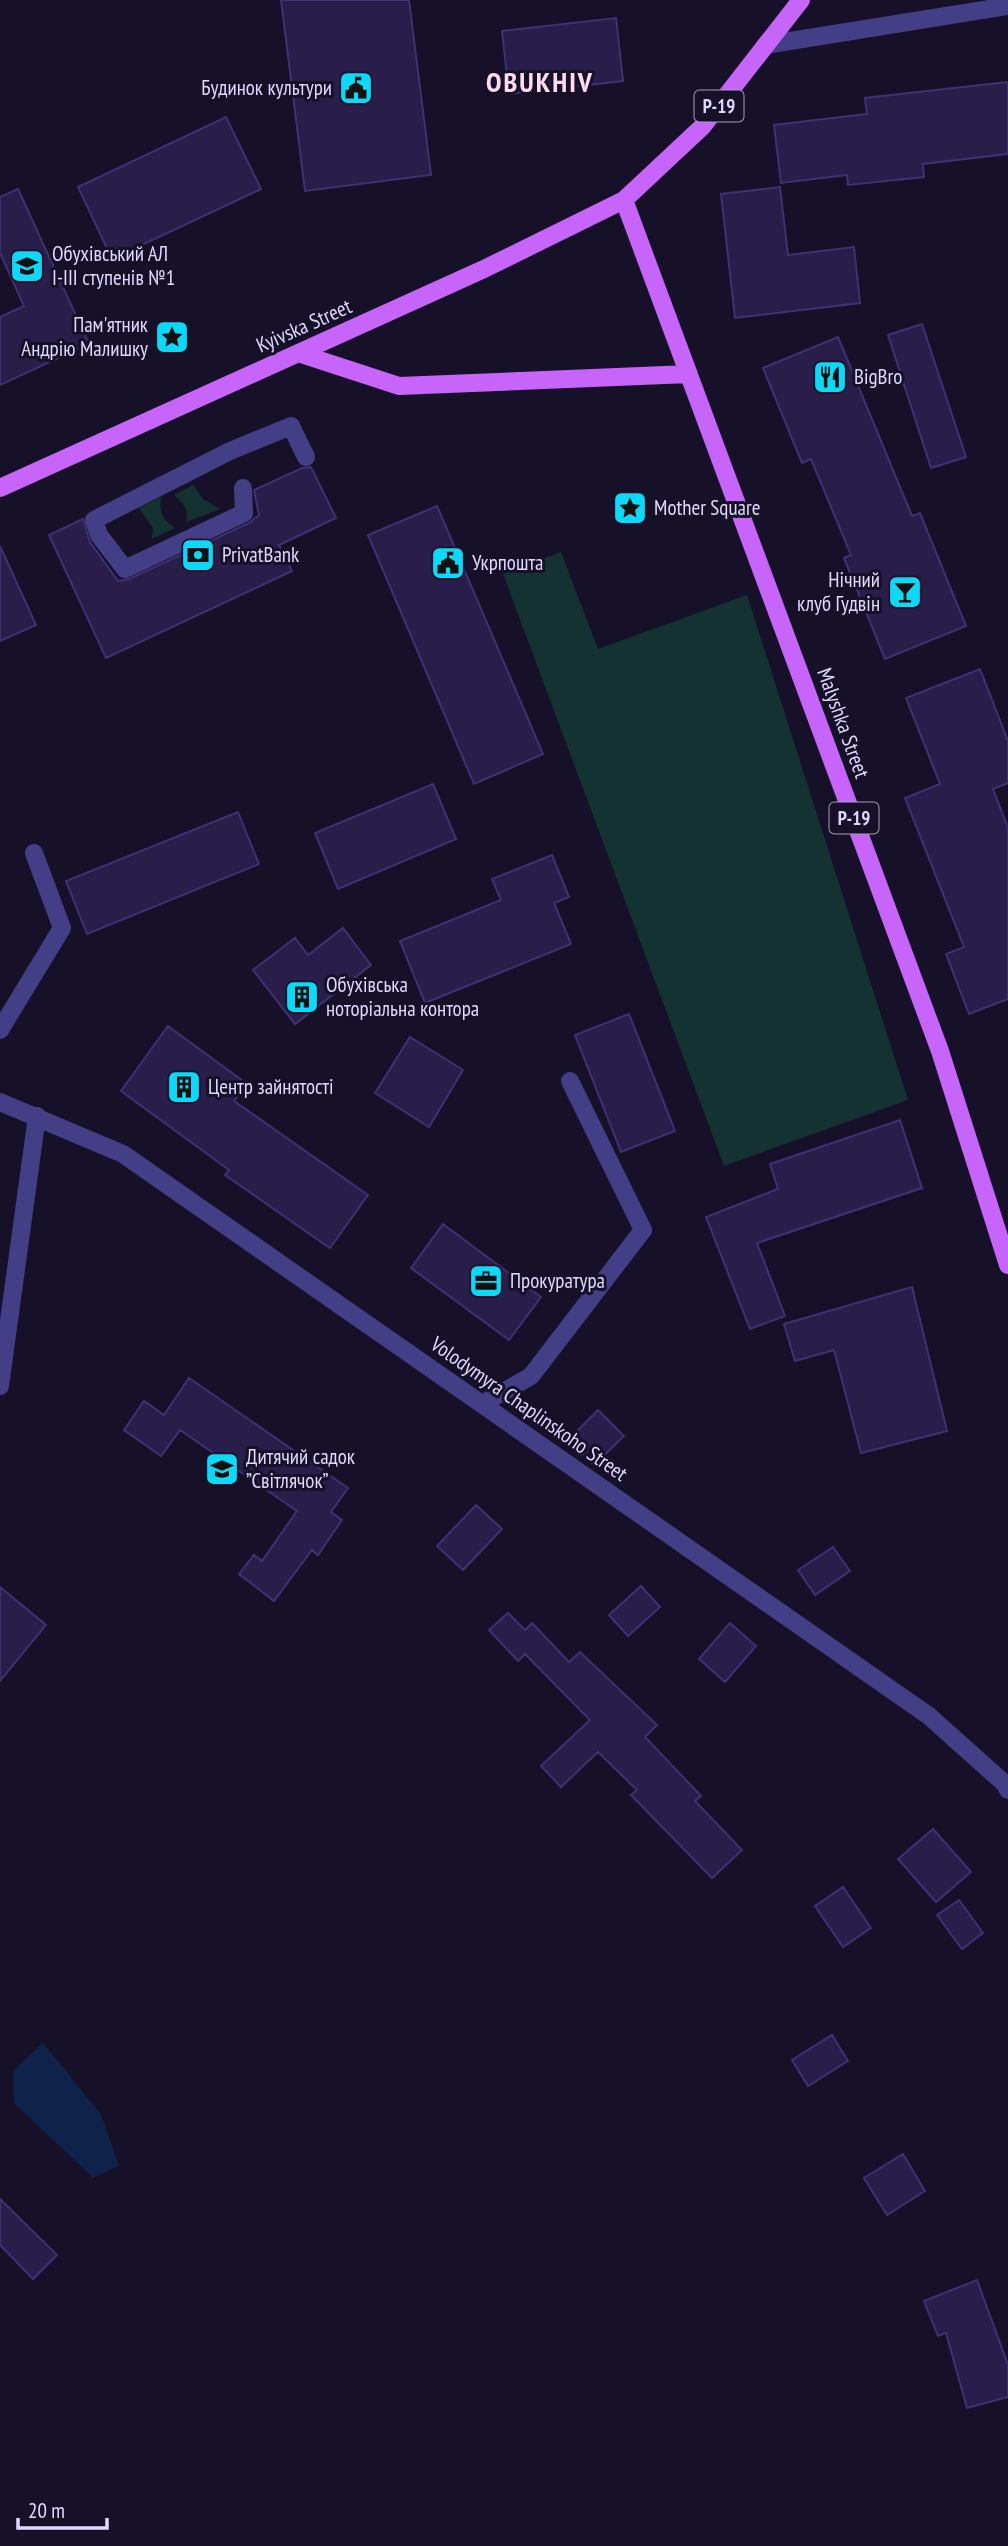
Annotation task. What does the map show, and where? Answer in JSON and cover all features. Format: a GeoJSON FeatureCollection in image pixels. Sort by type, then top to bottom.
{"type":"FeatureCollection","features":[{"type":"Feature","properties":{"kind":"main road","name":"Р-19"},"geometry":{"type":"LineString","coordinates":[[624,200],[702,127],[801,0]]}},
{"type":"Feature","properties":{"kind":"main road","name":"Kyivska Street"},"geometry":{"type":"LineString","coordinates":[[0,488],[484,270],[624,200]]}},
{"type":"Feature","properties":{"kind":"main road","name":"Malyshka Street"},"geometry":{"type":"LineString","coordinates":[[624,200],[940,1051],[1008,1265]]}},
{"type":"Feature","properties":{"kind":"main road"},"geometry":{"type":"LineString","coordinates":[[298,353],[399,386],[689,374]]}},
{"type":"Feature","properties":{"kind":"street"},"geometry":{"type":"LineString","coordinates":[[765,46],[1008,6]]}},
{"type":"Feature","properties":{"kind":"street"},"geometry":{"type":"LineString","coordinates":[[243,488],[244,513],[125,569],[99,534],[94,520],[230,451],[290,426],[306,457]]}},
{"type":"Feature","properties":{"kind":"street"},"geometry":{"type":"LineString","coordinates":[[0,1030],[62,928],[34,853]]}},
{"type":"Feature","properties":{"kind":"street"},"geometry":{"type":"LineString","coordinates":[[482,1404],[531,1376],[643,1230],[570,1081]]}},
{"type":"Feature","properties":{"kind":"street","name":"Volodymyra Chaplinskoho Street"},"geometry":{"type":"LineString","coordinates":[[0,1102],[123,1154],[929,1716],[1005,1784],[1008,1790]]}},
{"type":"Feature","properties":{"kind":"street"},"geometry":{"type":"LineString","coordinates":[[0,1386],[37,1116]]}},
{"type":"Feature","properties":{"kind":"green space"},"geometry":{"type":"Polygon","coordinates":[[[193,485],[203,499],[220,509],[186,522],[185,507],[174,495],[193,485]]]}},
{"type":"Feature","properties":{"kind":"green space"},"geometry":{"type":"Polygon","coordinates":[[[161,497],[162,515],[175,528],[152,539],[153,528],[139,508],[161,497]]]}},
{"type":"Feature","properties":{"kind":"green space"},"geometry":{"type":"Polygon","coordinates":[[[561,552],[598,649],[747,595],[908,1100],[724,1166],[503,574],[561,552]]]}},
{"type":"Feature","properties":{"kind":"water"},"geometry":{"type":"Polygon","coordinates":[[[43,2043],[101,2114],[119,2166],[93,2178],[14,2103],[13,2071],[43,2043]]]}},
{"type":"Feature","properties":{"kind":"building","name":"Будинок культури"},"geometry":{"type":"Polygon","coordinates":[[[281,0],[409,0],[431,175],[305,191],[281,0]]]}},
{"type":"Feature","properties":{"kind":"building"},"geometry":{"type":"Polygon","coordinates":[[[616,18],[623,81],[509,94],[502,31],[616,18]]]}},
{"type":"Feature","properties":{"kind":"building"},"geometry":{"type":"Polygon","coordinates":[[[1008,82],[1008,154],[923,164],[924,177],[848,185],[847,175],[781,183],[774,125],[867,114],[865,98],[1008,82]]]}},
{"type":"Feature","properties":{"kind":"building"},"geometry":{"type":"Polygon","coordinates":[[[226,117],[261,189],[112,259],[78,187],[226,117]]]}},
{"type":"Feature","properties":{"kind":"building"},"geometry":{"type":"Polygon","coordinates":[[[780,187],[788,255],[854,247],[860,303],[735,318],[721,194],[780,187]]]}},
{"type":"Feature","properties":{"kind":"building","name":"Обухівський АЛ І-ІІІ ступенів №1"},"geometry":{"type":"Polygon","coordinates":[[[18,189],[89,344],[0,385],[0,317],[24,306],[0,253],[0,197],[18,189]]]}},
{"type":"Feature","properties":{"kind":"building"},"geometry":{"type":"Polygon","coordinates":[[[922,324],[966,457],[931,468],[888,335],[922,324]]]}},
{"type":"Feature","properties":{"kind":"building"},"geometry":{"type":"Polygon","coordinates":[[[838,337],[912,516],[920,513],[966,626],[885,659],[844,558],[851,555],[811,459],[802,463],[763,368],[838,337]]]}},
{"type":"Feature","properties":{"kind":"building"},"geometry":{"type":"Polygon","coordinates":[[[311,467],[336,518],[279,545],[292,571],[106,658],[49,535],[83,519],[90,542],[118,581],[129,579],[249,523],[259,515],[254,490],[302,468],[311,467]]]}},
{"type":"Feature","properties":{"kind":"building"},"geometry":{"type":"Polygon","coordinates":[[[437,506],[543,754],[474,784],[368,535],[437,506]]]}},
{"type":"Feature","properties":{"kind":"building"},"geometry":{"type":"Polygon","coordinates":[[[0,546],[36,625],[0,641],[0,546]]]}},
{"type":"Feature","properties":{"kind":"building"},"geometry":{"type":"Polygon","coordinates":[[[980,669],[1008,741],[1008,783],[993,789],[1008,828],[1008,999],[969,1014],[946,954],[964,947],[905,798],[940,784],[906,698],[980,669]]]}},
{"type":"Feature","properties":{"kind":"building"},"geometry":{"type":"Polygon","coordinates":[[[433,784],[456,839],[338,889],[315,833],[433,784]]]}},
{"type":"Feature","properties":{"kind":"building"},"geometry":{"type":"Polygon","coordinates":[[[238,812],[259,864],[87,934],[66,881],[238,812]]]}},
{"type":"Feature","properties":{"kind":"building"},"geometry":{"type":"Polygon","coordinates":[[[552,855],[569,897],[554,903],[571,944],[425,1003],[400,941],[501,900],[492,879],[552,855]]]}},
{"type":"Feature","properties":{"kind":"building","name":"Обухівська ноторіальна контора"},"geometry":{"type":"Polygon","coordinates":[[[343,928],[371,965],[295,1024],[253,970],[295,938],[308,955],[343,928]]]}},
{"type":"Feature","properties":{"kind":"building"},"geometry":{"type":"Polygon","coordinates":[[[629,1014],[675,1131],[621,1152],[575,1035],[629,1014]]]}},
{"type":"Feature","properties":{"kind":"building"},"geometry":{"type":"Polygon","coordinates":[[[168,1026],[247,1084],[234,1101],[368,1195],[330,1248],[225,1175],[229,1170],[121,1091],[168,1026]]]}},
{"type":"Feature","properties":{"kind":"building"},"geometry":{"type":"Polygon","coordinates":[[[410,1037],[463,1070],[429,1127],[375,1093],[410,1037]]]}},
{"type":"Feature","properties":{"kind":"building"},"geometry":{"type":"Polygon","coordinates":[[[900,1120],[922,1188],[757,1243],[785,1316],[750,1329],[706,1217],[778,1189],[770,1164],[900,1120]]]}},
{"type":"Feature","properties":{"kind":"building"},"geometry":{"type":"Polygon","coordinates":[[[443,1224],[541,1297],[509,1340],[411,1268],[443,1224]]]}},
{"type":"Feature","properties":{"kind":"building"},"geometry":{"type":"Polygon","coordinates":[[[912,1287],[947,1431],[861,1453],[834,1350],[795,1361],[784,1324],[912,1287]]]}},
{"type":"Feature","properties":{"kind":"building"},"geometry":{"type":"Polygon","coordinates":[[[189,1378],[348,1488],[331,1512],[342,1520],[318,1555],[312,1550],[274,1601],[239,1574],[254,1555],[262,1561],[297,1511],[180,1430],[161,1456],[124,1430],[144,1401],[164,1415],[189,1378]]]}},
{"type":"Feature","properties":{"kind":"building"},"geometry":{"type":"Polygon","coordinates":[[[598,1410],[624,1436],[594,1465],[568,1440],[598,1410]]]}},
{"type":"Feature","properties":{"kind":"building"},"geometry":{"type":"Polygon","coordinates":[[[476,1505],[502,1529],[463,1570],[437,1546],[476,1505]]]}},
{"type":"Feature","properties":{"kind":"building"},"geometry":{"type":"Polygon","coordinates":[[[833,1547],[850,1571],[815,1595],[798,1570],[833,1547]]]}},
{"type":"Feature","properties":{"kind":"building"},"geometry":{"type":"Polygon","coordinates":[[[641,1586],[660,1607],[628,1636],[609,1615],[641,1586]]]}},
{"type":"Feature","properties":{"kind":"building"},"geometry":{"type":"Polygon","coordinates":[[[0,1587],[46,1625],[0,1681],[0,1587]]]}},
{"type":"Feature","properties":{"kind":"building"},"geometry":{"type":"Polygon","coordinates":[[[508,1613],[525,1630],[532,1623],[569,1662],[580,1652],[657,1725],[645,1737],[701,1796],[695,1801],[742,1850],[712,1878],[631,1795],[637,1790],[598,1752],[561,1787],[541,1766],[590,1720],[525,1654],[518,1661],[489,1630],[508,1613]]]}},
{"type":"Feature","properties":{"kind":"building"},"geometry":{"type":"Polygon","coordinates":[[[730,1623],[756,1646],[725,1682],[699,1659],[730,1623]]]}},
{"type":"Feature","properties":{"kind":"building"},"geometry":{"type":"Polygon","coordinates":[[[933,1829],[971,1872],[936,1902],[898,1859],[933,1829]]]}},
{"type":"Feature","properties":{"kind":"building"},"geometry":{"type":"Polygon","coordinates":[[[843,1887],[871,1928],[843,1947],[815,1906],[843,1887]]]}},
{"type":"Feature","properties":{"kind":"building"},"geometry":{"type":"Polygon","coordinates":[[[959,1900],[983,1933],[962,1949],[937,1915],[959,1900]]]}},
{"type":"Feature","properties":{"kind":"building"},"geometry":{"type":"Polygon","coordinates":[[[832,2035],[848,2061],[808,2086],[792,2060],[832,2035]]]}},
{"type":"Feature","properties":{"kind":"building"},"geometry":{"type":"Polygon","coordinates":[[[903,2154],[925,2191],[887,2215],[864,2178],[903,2154]]]}},
{"type":"Feature","properties":{"kind":"building"},"geometry":{"type":"Polygon","coordinates":[[[0,2199],[57,2255],[33,2279],[0,2245],[0,2199]]]}},
{"type":"Feature","properties":{"kind":"building"},"geometry":{"type":"Polygon","coordinates":[[[977,2280],[1008,2365],[1008,2397],[967,2408],[946,2333],[938,2336],[924,2301],[977,2280]]]}},
{"type":"Feature","properties":{"kind":"place","name":"Будинок культури"},"geometry":{"type":"Point","coordinates":[356,88]}},
{"type":"Feature","properties":{"kind":"place","name":"Обухівський АЛ І-ІІІ ступенів №1"},"geometry":{"type":"Point","coordinates":[27,266]}},
{"type":"Feature","properties":{"kind":"place","name":"Пам'ятник Андрію Малишку"},"geometry":{"type":"Point","coordinates":[172,337]}},
{"type":"Feature","properties":{"kind":"place","name":"BigBro"},"geometry":{"type":"Point","coordinates":[830,377]}},
{"type":"Feature","properties":{"kind":"place","name":"Mother Square"},"geometry":{"type":"Point","coordinates":[630,508]}},
{"type":"Feature","properties":{"kind":"place","name":"PrivatBank"},"geometry":{"type":"Point","coordinates":[198,555]}},
{"type":"Feature","properties":{"kind":"place","name":"Укрпошта"},"geometry":{"type":"Point","coordinates":[448,563]}},
{"type":"Feature","properties":{"kind":"place","name":"Нічний клуб Гудвін"},"geometry":{"type":"Point","coordinates":[905,592]}},
{"type":"Feature","properties":{"kind":"place","name":"Обухівська ноторіальна контора"},"geometry":{"type":"Point","coordinates":[302,997]}},
{"type":"Feature","properties":{"kind":"place","name":"Центр зайнятості"},"geometry":{"type":"Point","coordinates":[184,1087]}},
{"type":"Feature","properties":{"kind":"place","name":"Прокуратура"},"geometry":{"type":"Point","coordinates":[486,1281]}},
{"type":"Feature","properties":{"kind":"place","name":"Дитячий садок ”Світлячок”"},"geometry":{"type":"Point","coordinates":[222,1469]}},
{"type":"Feature","properties":{"kind":"district","name":"OBUKHIV"},"geometry":{"type":"Point","coordinates":[540,82]}}]}
